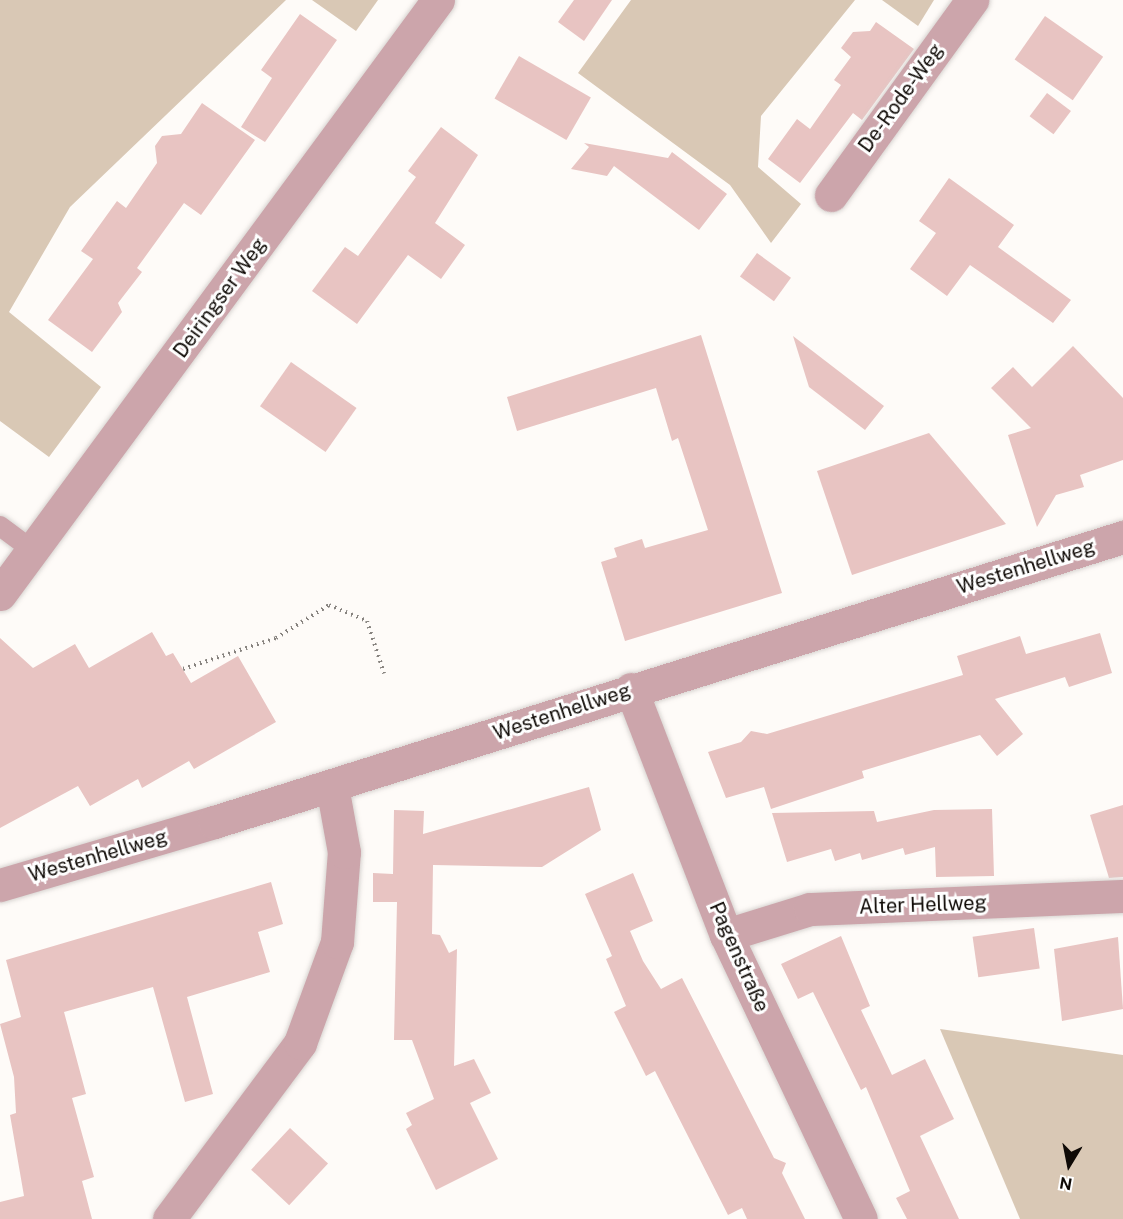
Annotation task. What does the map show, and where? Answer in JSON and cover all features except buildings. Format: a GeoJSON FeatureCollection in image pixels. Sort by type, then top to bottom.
{"type":"FeatureCollection","features":[{"type":"Feature","properties":{"kind":"street","name":"Deiringser Weg"},"geometry":{"type":"LineString","coordinates":[[0,594],[34,552],[438,0]]}},
{"type":"Feature","properties":{"kind":"street","name":"De-Rode-Weg"},"geometry":{"type":"LineString","coordinates":[[831,195],[972,0]]}},
{"type":"Feature","properties":{"kind":"street","name":"Westenhellweg"},"geometry":{"type":"LineString","coordinates":[[0,885],[332,786],[631,689],[1123,537]]}},
{"type":"Feature","properties":{"kind":"street","name":"Pagenstraße"},"geometry":{"type":"LineString","coordinates":[[631,689],[726,936],[861,1219]]}},
{"type":"Feature","properties":{"kind":"street"},"geometry":{"type":"LineString","coordinates":[[169,1219],[300,1043],[337,942],[344,852],[332,786]]}},
{"type":"Feature","properties":{"kind":"street","name":"Alter Hellweg"},"geometry":{"type":"LineString","coordinates":[[726,936],[810,909],[1123,896]]}},
{"type":"Feature","properties":{"kind":"lane"},"geometry":{"type":"LineString","coordinates":[[0,526],[34,552]]}},
{"type":"Feature","properties":{"kind":"path"},"geometry":{"type":"LineString","coordinates":[[183,669],[276,638],[329,605],[367,621],[384,673]]}},
{"type":"Feature","properties":{"kind":"shaded area"},"geometry":{"type":"Polygon","coordinates":[[[0,0],[286,0],[70,207],[9,312],[101,387],[49,457],[0,421],[0,0]]]}},
{"type":"Feature","properties":{"kind":"shaded area"},"geometry":{"type":"Polygon","coordinates":[[[312,0],[378,0],[356,31],[312,0]]]}},
{"type":"Feature","properties":{"kind":"shaded area"},"geometry":{"type":"Polygon","coordinates":[[[631,0],[855,0],[761,116],[758,167],[801,204],[771,243],[730,185],[578,73],[631,0]]]}},
{"type":"Feature","properties":{"kind":"shaded area"},"geometry":{"type":"Polygon","coordinates":[[[882,0],[934,0],[918,26],[882,0]]]}},
{"type":"Feature","properties":{"kind":"shaded area"},"geometry":{"type":"Polygon","coordinates":[[[940,1029],[1123,1055],[1123,1219],[1020,1219],[940,1029]]]}}]}
